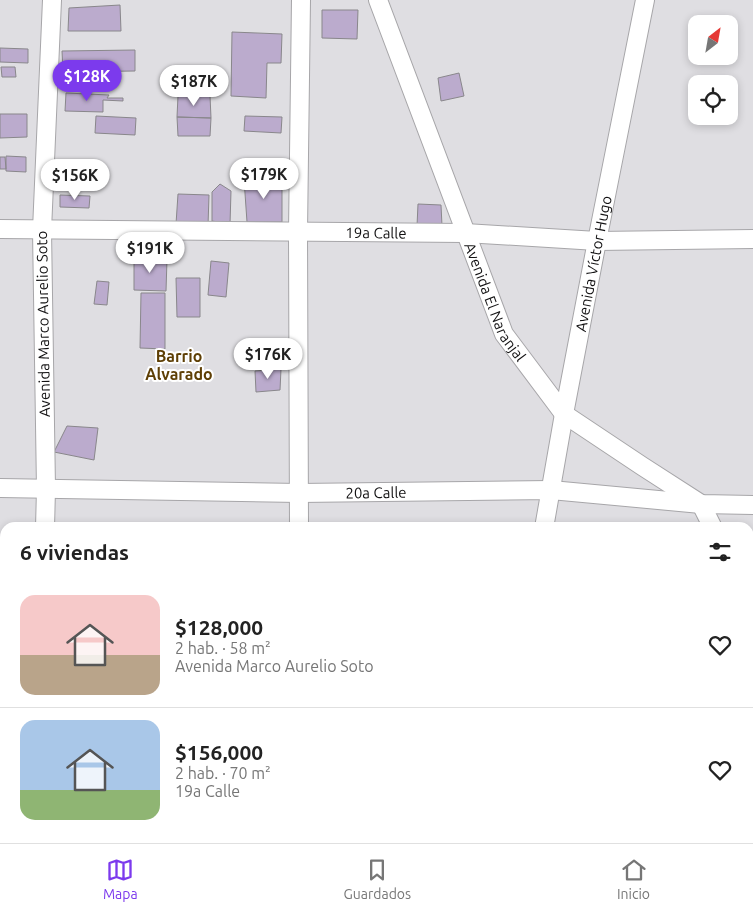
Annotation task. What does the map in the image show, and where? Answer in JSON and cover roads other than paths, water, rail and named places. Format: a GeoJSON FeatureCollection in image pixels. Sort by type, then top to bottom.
{"type":"FeatureCollection","features":[{"type":"Feature","properties":{"kind":"street","name":"Avenida Marco Aurelio Soto"},"geometry":{"type":"LineString","coordinates":[[45,522],[42,230],[52,0]]}},
{"type":"Feature","properties":{"kind":"street"},"geometry":{"type":"LineString","coordinates":[[299,522],[298,232],[301,0]]}},
{"type":"Feature","properties":{"kind":"street","name":"Avenida El Naranjal"},"geometry":{"type":"LineString","coordinates":[[378,0],[504,334],[564,414],[701,504],[711,522]]}},
{"type":"Feature","properties":{"kind":"street","name":"Avenida Víctor Hugo"},"geometry":{"type":"LineString","coordinates":[[545,522],[597,241],[645,0]]}},
{"type":"Feature","properties":{"kind":"street","name":"19a Calle"},"geometry":{"type":"LineString","coordinates":[[0,229],[465,233],[597,241],[753,239]]}},
{"type":"Feature","properties":{"kind":"street","name":"20a Calle"},"geometry":{"type":"LineString","coordinates":[[0,488],[299,493],[551,490],[701,504],[753,505]]}},
{"type":"Feature","properties":{"kind":"district","name":"Barrio Alvarado"},"geometry":{"type":"Point","coordinates":[179,365]}}]}
